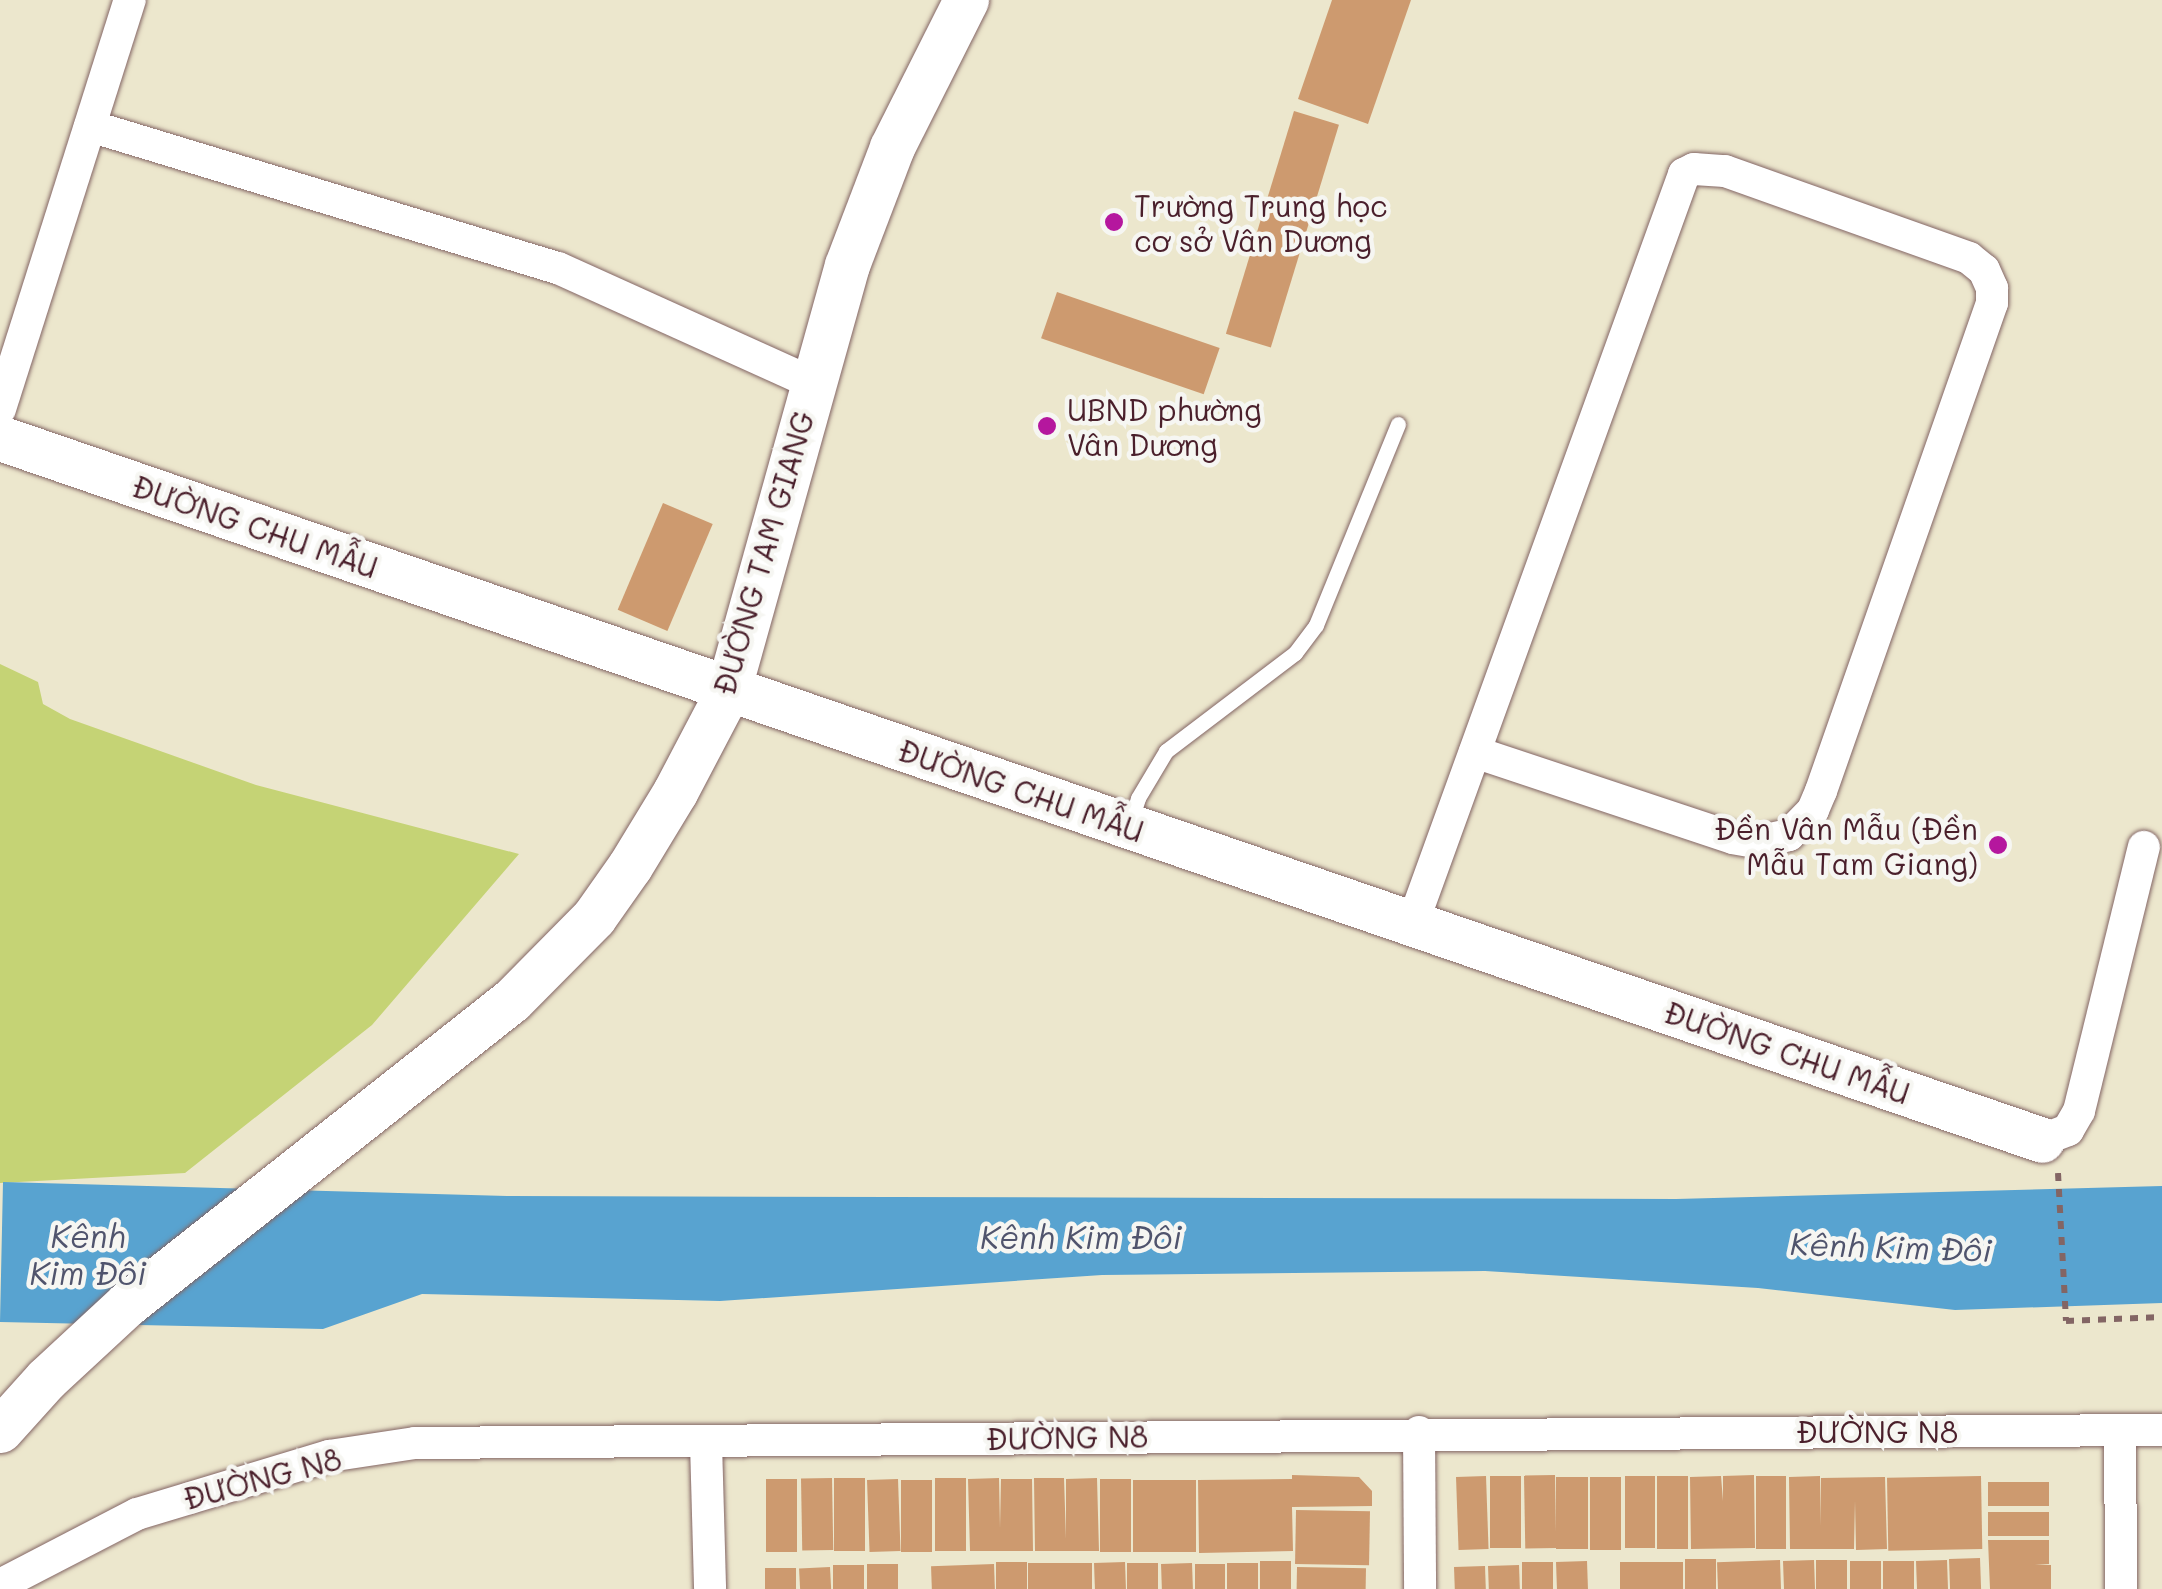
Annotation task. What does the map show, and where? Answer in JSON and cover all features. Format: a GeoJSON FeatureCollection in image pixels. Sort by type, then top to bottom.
{"type":"FeatureCollection","features":[{"type":"Feature","properties":{"kind":"street"},"geometry":{"type":"LineString","coordinates":[[0,409],[130,0]]}},
{"type":"Feature","properties":{"kind":"street","name":"ĐƯỜNG TAM GIANG"},"geometry":{"type":"LineString","coordinates":[[0,1430],[94,1334],[326,1143],[511,1001],[594,917],[676,792],[728,690],[847,265],[892,147],[966,0]]}},
{"type":"Feature","properties":{"kind":"street"},"geometry":{"type":"LineString","coordinates":[[90,126],[558,268],[813,382]]}},
{"type":"Feature","properties":{"kind":"street"},"geometry":{"type":"LineString","coordinates":[[1413,922],[1684,174],[1694,169],[1725,171],[1969,258],[1984,270],[1992,288],[1992,304],[1822,791],[1813,810],[1789,835],[1755,842],[1733,838],[1475,752]]}},
{"type":"Feature","properties":{"kind":"street","name":"ĐƯỜNG CHU MẪU"},"geometry":{"type":"LineString","coordinates":[[0,438],[2042,1140]]}},
{"type":"Feature","properties":{"kind":"street"},"geometry":{"type":"LineString","coordinates":[[2042,1140],[2062,1135],[2079,1111],[2144,848]]}},
{"type":"Feature","properties":{"kind":"street"},"geometry":{"type":"LineString","coordinates":[[2120,1430],[2121,1589]]}},
{"type":"Feature","properties":{"kind":"street","name":"ĐƯỜNG N8"},"geometry":{"type":"LineString","coordinates":[[0,1585],[138,1514],[329,1456],[415,1443],[1419,1432],[2162,1430]]}},
{"type":"Feature","properties":{"kind":"street"},"geometry":{"type":"LineString","coordinates":[[1419,1432],[1420,1589]]}},
{"type":"Feature","properties":{"kind":"street"},"geometry":{"type":"LineString","coordinates":[[706,1442],[710,1589]]}},
{"type":"Feature","properties":{"kind":"lane"},"geometry":{"type":"LineString","coordinates":[[1129,827],[1138,798],[1166,751],[1295,653],[1316,624],[1398,424]]}},
{"type":"Feature","properties":{"kind":"path"},"geometry":{"type":"LineString","coordinates":[[2063,1214],[2066,1321],[2162,1317]]}},
{"type":"Feature","properties":{"kind":"green space"},"geometry":{"type":"Polygon","coordinates":[[[0,664],[38,682],[43,704],[70,719],[256,785],[519,854],[372,1025],[185,1173],[0,1183],[0,664]]]}},
{"type":"Feature","properties":{"kind":"water","name":"Kênh Kim Đôi"},"geometry":{"type":"Polygon","coordinates":[[[3,1182],[507,1196],[1676,1199],[2162,1186],[2162,1303],[1955,1310],[1758,1288],[1485,1271],[1102,1275],[720,1301],[422,1294],[323,1329],[0,1322],[3,1182]]]}},
{"type":"Feature","properties":{"kind":"building"},"geometry":{"type":"Polygon","coordinates":[[[1332,0],[1411,0],[1368,124],[1298,99],[1332,0]]]}},
{"type":"Feature","properties":{"kind":"building"},"geometry":{"type":"Polygon","coordinates":[[[1294,111],[1339,125],[1271,348],[1226,334],[1294,111]]]}},
{"type":"Feature","properties":{"kind":"building"},"geometry":{"type":"Polygon","coordinates":[[[1057,292],[1220,348],[1204,394],[1041,338],[1057,292]]]}},
{"type":"Feature","properties":{"kind":"building"},"geometry":{"type":"Polygon","coordinates":[[[663,503],[713,524],[667,631],[618,610],[663,503]]]}},
{"type":"Feature","properties":{"kind":"building"},"geometry":{"type":"Polygon","coordinates":[[[1292,1475],[1359,1477],[1372,1491],[1372,1506],[1292,1507],[1293,1551],[1199,1553],[1198,1480],[1292,1479],[1292,1475]]]}},
{"type":"Feature","properties":{"kind":"building"},"geometry":{"type":"Polygon","coordinates":[[[1555,1475],[1556,1548],[1525,1549],[1524,1476],[1555,1475]]]}},
{"type":"Feature","properties":{"kind":"building"},"geometry":{"type":"Polygon","coordinates":[[[1754,1475],[1755,1548],[1691,1549],[1690,1477],[1721,1476],[1723,1501],[1723,1476],[1754,1475]]]}},
{"type":"Feature","properties":{"kind":"building"},"geometry":{"type":"Polygon","coordinates":[[[1486,1476],[1489,1549],[1459,1550],[1456,1477],[1486,1476]]]}},
{"type":"Feature","properties":{"kind":"building"},"geometry":{"type":"Polygon","coordinates":[[[1490,1476],[1521,1476],[1521,1548],[1490,1548],[1490,1476]]]}},
{"type":"Feature","properties":{"kind":"building"},"geometry":{"type":"Polygon","coordinates":[[[1625,1476],[1655,1476],[1655,1548],[1625,1548],[1625,1476]]]}},
{"type":"Feature","properties":{"kind":"building"},"geometry":{"type":"Polygon","coordinates":[[[1657,1476],[1688,1476],[1688,1549],[1657,1549],[1657,1476]]]}},
{"type":"Feature","properties":{"kind":"building"},"geometry":{"type":"Polygon","coordinates":[[[1756,1476],[1786,1476],[1786,1549],[1756,1549],[1756,1476]]]}},
{"type":"Feature","properties":{"kind":"building"},"geometry":{"type":"Polygon","coordinates":[[[1820,1476],[1821,1526],[1821,1478],[1885,1477],[1887,1549],[1856,1550],[1855,1501],[1854,1549],[1790,1549],[1789,1477],[1820,1476]]]}},
{"type":"Feature","properties":{"kind":"building"},"geometry":{"type":"Polygon","coordinates":[[[1981,1476],[1982,1549],[1888,1551],[1887,1478],[1981,1476]]]}},
{"type":"Feature","properties":{"kind":"building"},"geometry":{"type":"Polygon","coordinates":[[[1556,1477],[1588,1477],[1588,1549],[1556,1549],[1556,1477]]]}},
{"type":"Feature","properties":{"kind":"building"},"geometry":{"type":"Polygon","coordinates":[[[1590,1477],[1621,1477],[1621,1550],[1590,1550],[1590,1477]]]}},
{"type":"Feature","properties":{"kind":"building"},"geometry":{"type":"Polygon","coordinates":[[[832,1478],[833,1550],[802,1551],[801,1479],[832,1478]]]}},
{"type":"Feature","properties":{"kind":"building"},"geometry":{"type":"Polygon","coordinates":[[[834,1478],[865,1478],[865,1551],[834,1551],[834,1478]]]}},
{"type":"Feature","properties":{"kind":"building"},"geometry":{"type":"Polygon","coordinates":[[[935,1478],[966,1478],[966,1551],[935,1551],[935,1478]]]}},
{"type":"Feature","properties":{"kind":"building"},"geometry":{"type":"Polygon","coordinates":[[[999,1478],[1000,1528],[1001,1479],[1032,1479],[1033,1551],[970,1551],[968,1479],[999,1478]]]}},
{"type":"Feature","properties":{"kind":"building"},"geometry":{"type":"Polygon","coordinates":[[[1034,1478],[1064,1478],[1066,1539],[1066,1479],[1097,1478],[1099,1551],[1035,1551],[1034,1478]]]}},
{"type":"Feature","properties":{"kind":"building"},"geometry":{"type":"Polygon","coordinates":[[[766,1479],[797,1479],[797,1552],[766,1552],[766,1479]]]}},
{"type":"Feature","properties":{"kind":"building"},"geometry":{"type":"Polygon","coordinates":[[[898,1479],[901,1551],[870,1552],[867,1480],[898,1479]]]}},
{"type":"Feature","properties":{"kind":"building"},"geometry":{"type":"Polygon","coordinates":[[[1100,1479],[1131,1479],[1131,1552],[1100,1552],[1100,1479]]]}},
{"type":"Feature","properties":{"kind":"building"},"geometry":{"type":"Polygon","coordinates":[[[901,1480],[932,1480],[932,1552],[901,1552],[901,1480]]]}},
{"type":"Feature","properties":{"kind":"building"},"geometry":{"type":"Polygon","coordinates":[[[1133,1480],[1196,1480],[1196,1552],[1133,1552],[1133,1480]]]}},
{"type":"Feature","properties":{"kind":"building"},"geometry":{"type":"Polygon","coordinates":[[[1988,1482],[2049,1482],[2049,1506],[1988,1506],[1988,1482]]]}},
{"type":"Feature","properties":{"kind":"building"},"geometry":{"type":"Polygon","coordinates":[[[1296,1510],[1370,1511],[1369,1565],[1295,1564],[1296,1510]]]}},
{"type":"Feature","properties":{"kind":"building"},"geometry":{"type":"Polygon","coordinates":[[[1988,1512],[2049,1512],[2049,1536],[1988,1536],[1988,1512]]]}},
{"type":"Feature","properties":{"kind":"building"},"geometry":{"type":"Polygon","coordinates":[[[1988,1540],[2049,1540],[2049,1564],[2035,1565],[2051,1565],[2051,1589],[1990,1589],[1988,1540]]]}},
{"type":"Feature","properties":{"kind":"building"},"geometry":{"type":"Polygon","coordinates":[[[1980,1558],[1981,1589],[1950,1589],[1949,1559],[1980,1558]]]}},
{"type":"Feature","properties":{"kind":"building"},"geometry":{"type":"Polygon","coordinates":[[[1685,1559],[1716,1559],[1716,1589],[1685,1589],[1685,1559]]]}},
{"type":"Feature","properties":{"kind":"building"},"geometry":{"type":"Polygon","coordinates":[[[1780,1560],[1781,1589],[1718,1589],[1717,1562],[1780,1560]]]}},
{"type":"Feature","properties":{"kind":"building"},"geometry":{"type":"Polygon","coordinates":[[[1814,1560],[1815,1589],[1784,1589],[1783,1561],[1814,1560]]]}},
{"type":"Feature","properties":{"kind":"building"},"geometry":{"type":"Polygon","coordinates":[[[1816,1560],[1847,1560],[1847,1589],[1816,1589],[1816,1560]]]}},
{"type":"Feature","properties":{"kind":"building"},"geometry":{"type":"Polygon","coordinates":[[[1947,1560],[1948,1589],[1917,1589],[1916,1561],[1947,1560]]]}},
{"type":"Feature","properties":{"kind":"building"},"geometry":{"type":"Polygon","coordinates":[[[1260,1561],[1291,1561],[1291,1589],[1260,1589],[1260,1561]]]}},
{"type":"Feature","properties":{"kind":"building"},"geometry":{"type":"Polygon","coordinates":[[[1587,1561],[1588,1589],[1557,1589],[1556,1562],[1587,1561]]]}},
{"type":"Feature","properties":{"kind":"building"},"geometry":{"type":"Polygon","coordinates":[[[1850,1561],[1881,1561],[1881,1589],[1850,1589],[1850,1561]]]}},
{"type":"Feature","properties":{"kind":"building"},"geometry":{"type":"Polygon","coordinates":[[[1883,1561],[1914,1561],[1914,1589],[1883,1589],[1883,1561]]]}},
{"type":"Feature","properties":{"kind":"building"},"geometry":{"type":"Polygon","coordinates":[[[996,1562],[1027,1562],[1027,1589],[996,1589],[996,1562]]]}},
{"type":"Feature","properties":{"kind":"building"},"geometry":{"type":"Polygon","coordinates":[[[1125,1562],[1126,1589],[1095,1589],[1094,1563],[1125,1562]]]}},
{"type":"Feature","properties":{"kind":"building"},"geometry":{"type":"Polygon","coordinates":[[[1522,1562],[1553,1562],[1553,1589],[1522,1589],[1522,1562]]]}},
{"type":"Feature","properties":{"kind":"building"},"geometry":{"type":"Polygon","coordinates":[[[1620,1562],[1683,1562],[1683,1589],[1620,1589],[1620,1562]]]}},
{"type":"Feature","properties":{"kind":"building"},"geometry":{"type":"Polygon","coordinates":[[[1028,1563],[1092,1563],[1092,1589],[1028,1589],[1028,1563]]]}},
{"type":"Feature","properties":{"kind":"building"},"geometry":{"type":"Polygon","coordinates":[[[1127,1563],[1158,1563],[1158,1589],[1127,1589],[1127,1563]]]}},
{"type":"Feature","properties":{"kind":"building"},"geometry":{"type":"Polygon","coordinates":[[[1192,1563],[1193,1589],[1162,1589],[1161,1564],[1192,1563]]]}},
{"type":"Feature","properties":{"kind":"building"},"geometry":{"type":"Polygon","coordinates":[[[1227,1563],[1258,1563],[1258,1589],[1227,1589],[1227,1563]]]}},
{"type":"Feature","properties":{"kind":"building"},"geometry":{"type":"Polygon","coordinates":[[[867,1564],[898,1564],[898,1589],[867,1589],[867,1564]]]}},
{"type":"Feature","properties":{"kind":"building"},"geometry":{"type":"Polygon","coordinates":[[[994,1564],[995,1589],[932,1589],[931,1566],[994,1564]]]}},
{"type":"Feature","properties":{"kind":"building"},"geometry":{"type":"Polygon","coordinates":[[[1195,1564],[1225,1564],[1225,1589],[1195,1589],[1195,1564]]]}},
{"type":"Feature","properties":{"kind":"building"},"geometry":{"type":"Polygon","coordinates":[[[833,1565],[864,1565],[864,1589],[833,1589],[833,1565]]]}},
{"type":"Feature","properties":{"kind":"building"},"geometry":{"type":"Polygon","coordinates":[[[1519,1565],[1520,1589],[1489,1589],[1488,1566],[1519,1565]]]}},
{"type":"Feature","properties":{"kind":"building"},"geometry":{"type":"Polygon","coordinates":[[[1485,1566],[1486,1589],[1455,1589],[1454,1567],[1485,1566]]]}},
{"type":"Feature","properties":{"kind":"building"},"geometry":{"type":"Polygon","coordinates":[[[830,1567],[831,1589],[800,1589],[799,1569],[830,1567]]]}},
{"type":"Feature","properties":{"kind":"building"},"geometry":{"type":"Polygon","coordinates":[[[1297,1567],[1366,1568],[1366,1589],[1297,1589],[1297,1567]]]}},
{"type":"Feature","properties":{"kind":"building"},"geometry":{"type":"Polygon","coordinates":[[[765,1568],[796,1568],[796,1589],[765,1589],[765,1568]]]}},
{"type":"Feature","properties":{"kind":"place","name":"Trường Trung học cơ sở Vân Dương"},"geometry":{"type":"Point","coordinates":[1114,222]}},
{"type":"Feature","properties":{"kind":"place","name":"UBND phường Vân Dương"},"geometry":{"type":"Point","coordinates":[1047,426]}},
{"type":"Feature","properties":{"kind":"place","name":"Đền Vân Mẫu (Đền Mẫu Tam Giang)"},"geometry":{"type":"Point","coordinates":[1998,845]}}]}
